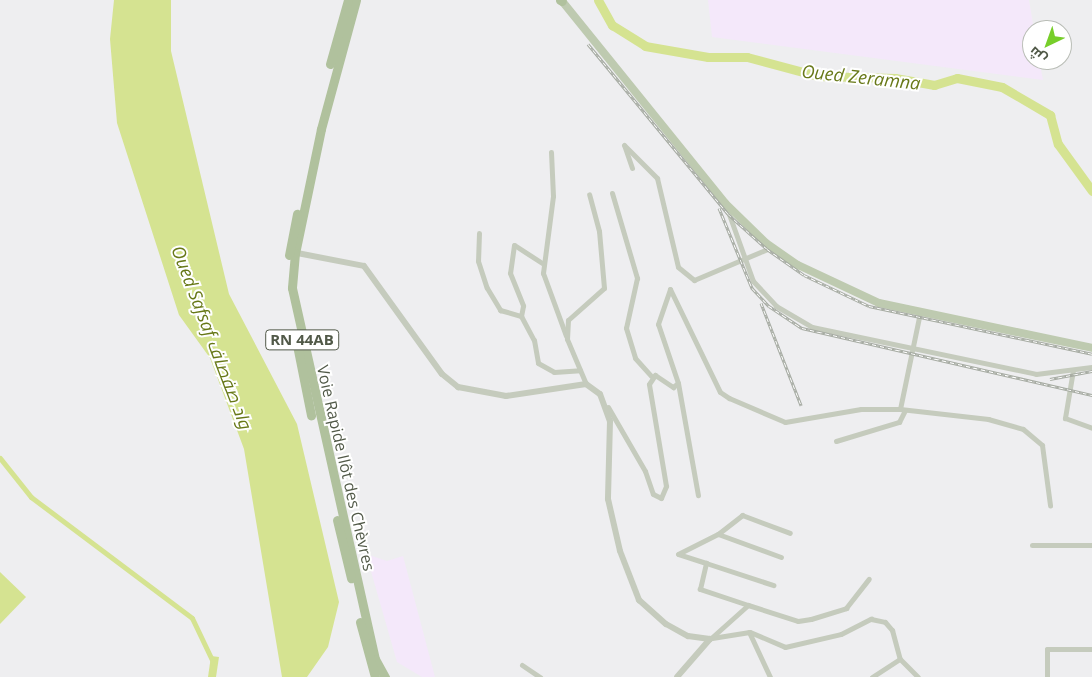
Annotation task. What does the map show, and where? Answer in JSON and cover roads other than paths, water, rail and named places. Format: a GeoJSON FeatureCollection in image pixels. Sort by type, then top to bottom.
{"type":"FeatureCollection","features":[{"type":"Feature","properties":{"kind":"highway","name":"Voie Rapide Ilôt des Chèvres"},"geometry":{"type":"LineString","coordinates":[[348,0],[292,252],[288,303],[305,386],[375,677]]}},
{"type":"Feature","properties":{"kind":"highway","name":"Voie Rapide Ilôt des Chèvres"},"geometry":{"type":"LineString","coordinates":[[356,0],[343,33],[292,252],[292,288],[312,389],[375,659],[385,677]]}},
{"type":"Feature","properties":{"kind":"main road"},"geometry":{"type":"LineString","coordinates":[[562,0],[590,39],[725,203],[772,248],[842,289],[920,312],[1092,348]]}},
{"type":"Feature","properties":{"kind":"street"},"geometry":{"type":"LineString","coordinates":[[632,168],[624,145],[657,178],[678,267],[685,275],[694,280],[743,258],[772,248]]}},
{"type":"Feature","properties":{"kind":"street"},"geometry":{"type":"LineString","coordinates":[[552,152],[553,196],[542,263],[567,339],[586,384],[605,402],[627,448],[645,471],[652,494],[661,498],[666,486],[651,376]]}},
{"type":"Feature","properties":{"kind":"street"},"geometry":{"type":"LineString","coordinates":[[612,193],[637,278],[626,328],[635,358],[651,376],[674,388],[678,383]]}},
{"type":"Feature","properties":{"kind":"street"},"geometry":{"type":"LineString","coordinates":[[567,339],[568,320],[604,288],[599,231],[589,194]]}},
{"type":"Feature","properties":{"kind":"street"},"geometry":{"type":"LineString","coordinates":[[725,203],[743,258],[763,294],[802,322],[1036,374],[1092,367]]}},
{"type":"Feature","properties":{"kind":"street"},"geometry":{"type":"LineString","coordinates":[[479,233],[478,261],[487,288],[500,310],[521,316]]}},
{"type":"Feature","properties":{"kind":"street"},"geometry":{"type":"LineString","coordinates":[[542,263],[514,245],[510,273],[523,306],[521,316],[534,340],[538,363],[554,372],[580,370]]}},
{"type":"Feature","properties":{"kind":"street"},"geometry":{"type":"LineString","coordinates":[[292,252],[364,266],[442,374],[458,387],[506,396],[586,384]]}},
{"type":"Feature","properties":{"kind":"street"},"geometry":{"type":"LineString","coordinates":[[698,495],[678,383],[658,324],[667,289],[676,296],[720,392],[729,398],[785,422],[861,409],[903,409],[988,419],[1023,429],[1042,445],[1050,505]]}},
{"type":"Feature","properties":{"kind":"street"},"geometry":{"type":"LineString","coordinates":[[836,441],[899,422],[920,312]]}},
{"type":"Feature","properties":{"kind":"street"},"geometry":{"type":"LineString","coordinates":[[1073,370],[1066,418],[1092,428]]}},
{"type":"Feature","properties":{"kind":"street"},"geometry":{"type":"LineString","coordinates":[[605,402],[612,458],[608,499],[620,551],[639,600],[666,624],[688,636],[710,638],[749,632],[785,647],[841,634],[872,619],[884,622],[892,630],[900,659],[918,677]]}},
{"type":"Feature","properties":{"kind":"street"},"geometry":{"type":"LineString","coordinates":[[773,586],[678,554],[718,534],[742,515],[790,533]]}},
{"type":"Feature","properties":{"kind":"street"},"geometry":{"type":"LineString","coordinates":[[718,534],[781,557]]}},
{"type":"Feature","properties":{"kind":"street"},"geometry":{"type":"LineString","coordinates":[[1032,545],[1092,544]]}},
{"type":"Feature","properties":{"kind":"street"},"geometry":{"type":"LineString","coordinates":[[706,563],[700,589],[798,621],[846,608],[869,579]]}},
{"type":"Feature","properties":{"kind":"street"},"geometry":{"type":"LineString","coordinates":[[677,677],[710,638],[748,605]]}},
{"type":"Feature","properties":{"kind":"street"},"geometry":{"type":"LineString","coordinates":[[749,632],[762,658],[762,667],[770,677]]}},
{"type":"Feature","properties":{"kind":"street"},"geometry":{"type":"LineString","coordinates":[[1047,677],[1047,648],[1092,650]]}},
{"type":"Feature","properties":{"kind":"street"},"geometry":{"type":"LineString","coordinates":[[872,677],[900,659]]}},
{"type":"Feature","properties":{"kind":"street"},"geometry":{"type":"LineString","coordinates":[[522,665],[540,677]]}},
{"type":"Feature","properties":{"kind":"water","name":"Oued Safsaf واد صفصاف"},"geometry":{"type":"Polygon","coordinates":[[[114,0],[171,0],[171,51],[229,294],[297,424],[339,602],[328,647],[307,677],[282,677],[244,449],[210,358],[179,315],[117,123],[110,39],[114,0]]]}},
{"type":"Feature","properties":{"kind":"water"},"geometry":{"type":"Polygon","coordinates":[[[0,572],[26,597],[0,624],[0,572]]]}},
{"type":"Feature","properties":{"kind":"water"},"geometry":{"type":"Polygon","coordinates":[[[211,656],[219,657],[216,677],[208,677],[211,656]]]}},
{"type":"Feature","properties":{"kind":"waterway","name":"Oued Zeramna"},"geometry":{"type":"LineString","coordinates":[[598,0],[612,25],[645,46],[708,57],[747,57],[818,76],[895,78],[934,85],[957,78],[1002,87],[1050,115],[1058,144],[1092,191]]}},
{"type":"Feature","properties":{"kind":"waterway"},"geometry":{"type":"LineString","coordinates":[[0,458],[31,497],[192,618],[213,662]]}},
{"type":"Feature","properties":{"kind":"railway"},"geometry":{"type":"LineString","coordinates":[[588,44],[728,214],[767,249],[804,275],[869,306],[1092,354]]}},
{"type":"Feature","properties":{"kind":"railway"},"geometry":{"type":"LineString","coordinates":[[719,208],[752,288],[769,306],[802,328],[1092,395]]}},
{"type":"Feature","properties":{"kind":"railway"},"geometry":{"type":"LineString","coordinates":[[761,303],[801,405]]}},
{"type":"Feature","properties":{"kind":"railway"},"geometry":{"type":"LineString","coordinates":[[1050,379],[1092,371]]}}]}
